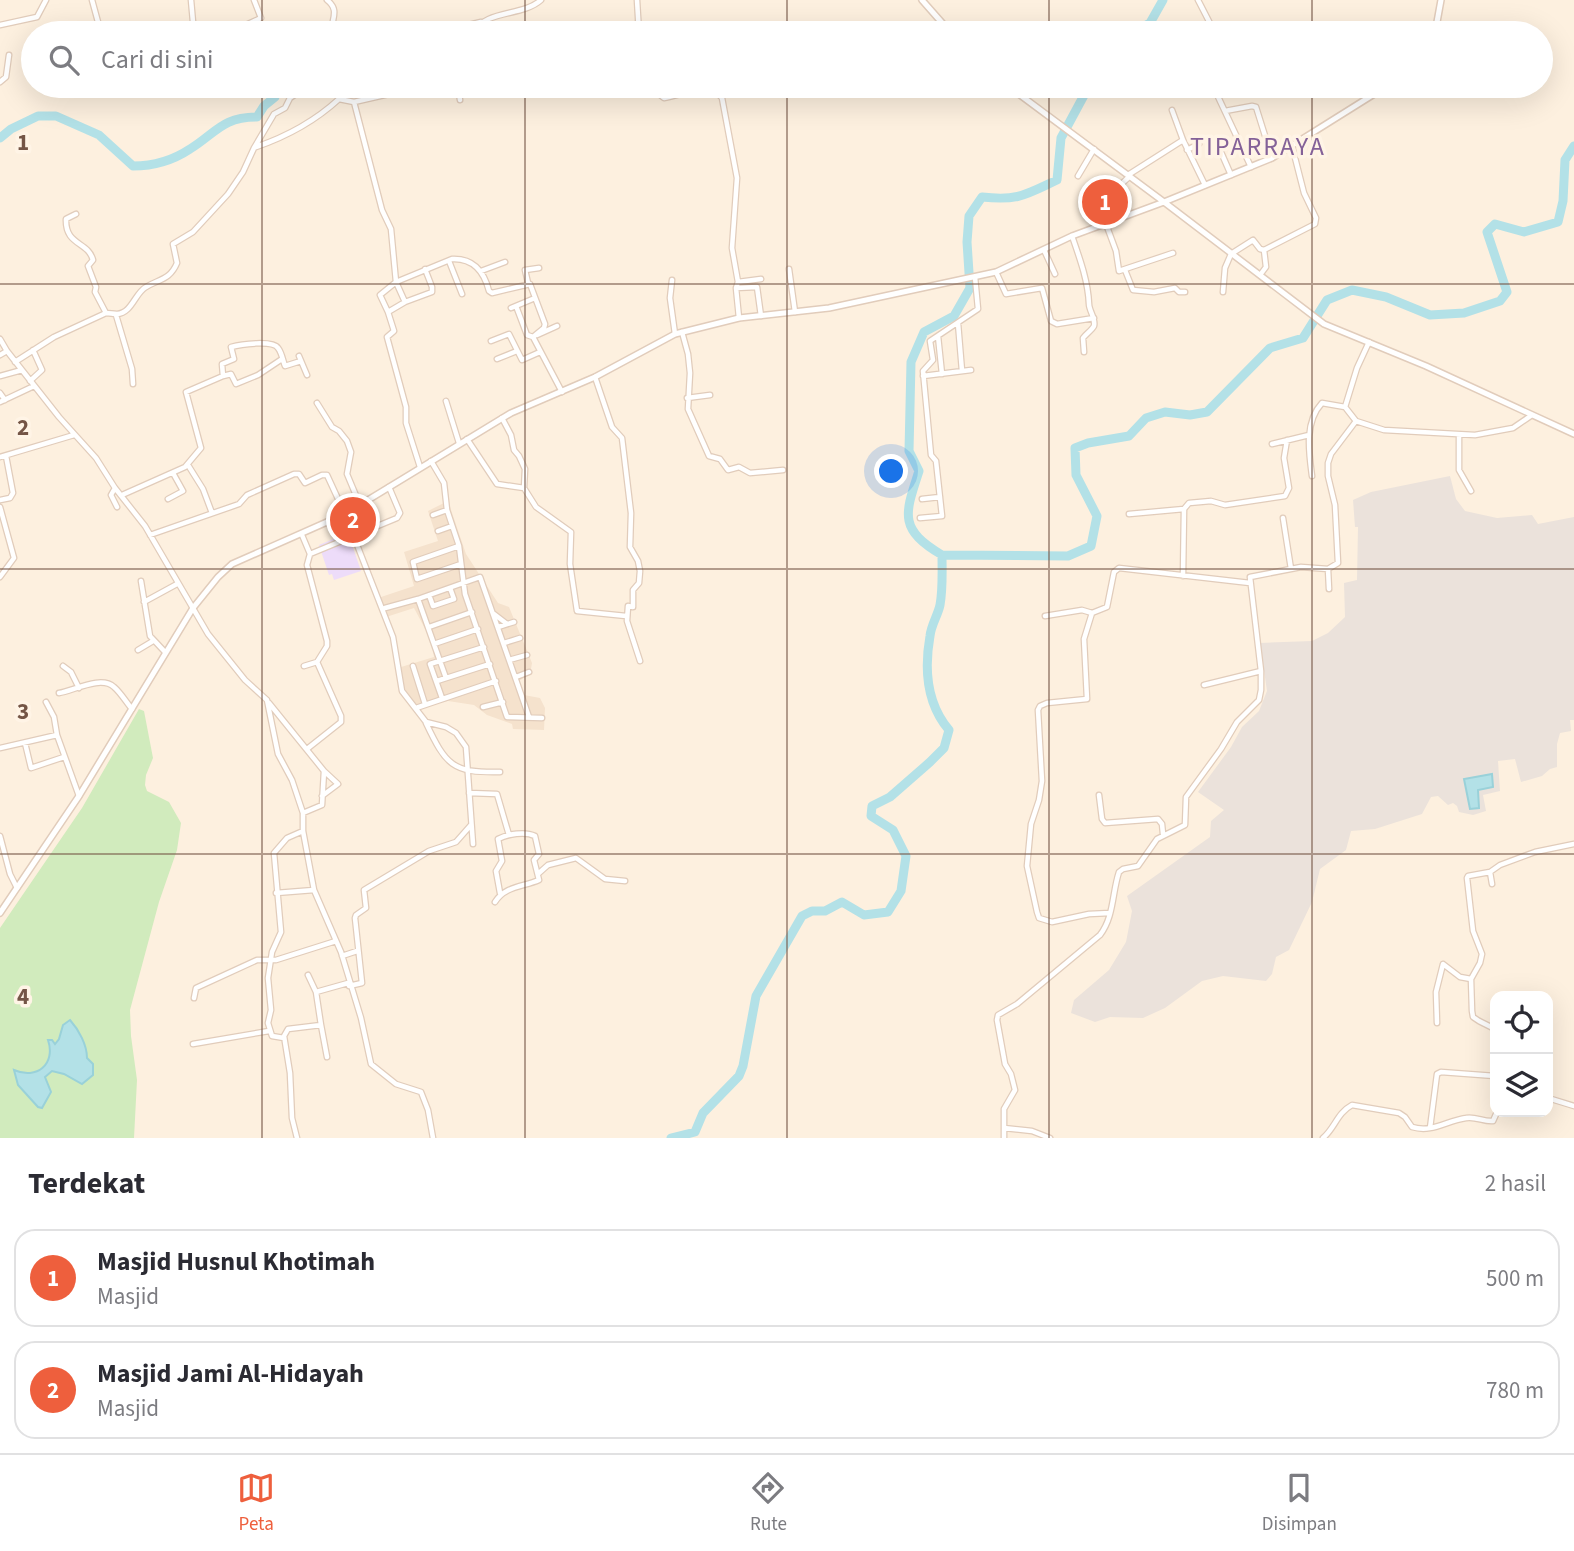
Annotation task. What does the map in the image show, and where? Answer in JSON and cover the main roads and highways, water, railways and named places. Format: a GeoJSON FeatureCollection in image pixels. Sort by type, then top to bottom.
{"type":"FeatureCollection","features":[{"type":"Feature","properties":{"kind":"water"},"geometry":{"type":"Polygon","coordinates":[[[1492,774],[1493,787],[1478,790],[1479,808],[1470,809],[1464,779],[1492,774]]]}},
{"type":"Feature","properties":{"kind":"water"},"geometry":{"type":"Polygon","coordinates":[[[70,1020],[82,1038],[87,1058],[93,1064],[93,1075],[82,1084],[52,1071],[45,1077],[51,1092],[42,1108],[38,1107],[18,1085],[14,1070],[30,1073],[43,1068],[49,1056],[48,1040],[55,1044],[63,1025],[70,1020]]]}},
{"type":"Feature","properties":{"kind":"waterway"},"geometry":{"type":"LineString","coordinates":[[1151,21],[1163,0]]}},
{"type":"Feature","properties":{"kind":"waterway"},"geometry":{"type":"LineString","coordinates":[[0,138],[11,129],[38,116],[56,116],[99,135],[133,166],[156,164],[183,153],[227,123],[257,117],[274,98]]}},
{"type":"Feature","properties":{"kind":"waterway"},"geometry":{"type":"LineString","coordinates":[[1083,98],[1061,138],[1057,180],[1021,196],[982,197],[969,216],[967,242],[970,288],[954,316],[924,332],[911,362],[909,451],[919,471],[910,499],[909,519],[918,537],[942,555],[1068,556],[1091,546],[1097,516],[1076,475],[1075,448],[1129,436],[1146,418],[1165,412],[1190,415],[1207,412],[1270,348],[1303,338],[1327,300],[1352,290],[1386,297],[1430,315],[1464,313],[1500,301],[1507,292],[1487,232],[1495,224],[1524,232],[1558,222],[1563,201],[1565,160],[1574,146]]}},
{"type":"Feature","properties":{"kind":"waterway"},"geometry":{"type":"LineString","coordinates":[[671,1138],[695,1132],[703,1113],[739,1076],[756,996],[802,916],[812,911],[825,911],[842,902],[864,915],[888,912],[901,891],[906,856],[893,830],[871,816],[872,806],[890,797],[944,748],[949,730],[932,698],[927,661],[931,632],[941,599],[942,555]]}},
{"type":"Feature","properties":{"kind":"place","name":"Masjid Husnul Khotimah"},"geometry":{"type":"Point","coordinates":[1105,202]}},
{"type":"Feature","properties":{"kind":"place","name":"Masjid Jami Al-Hidayah"},"geometry":{"type":"Point","coordinates":[353,520]}},
{"type":"Feature","properties":{"kind":"district","name":"TIPARRAYA"},"geometry":{"type":"Point","coordinates":[1258,146]}}]}
